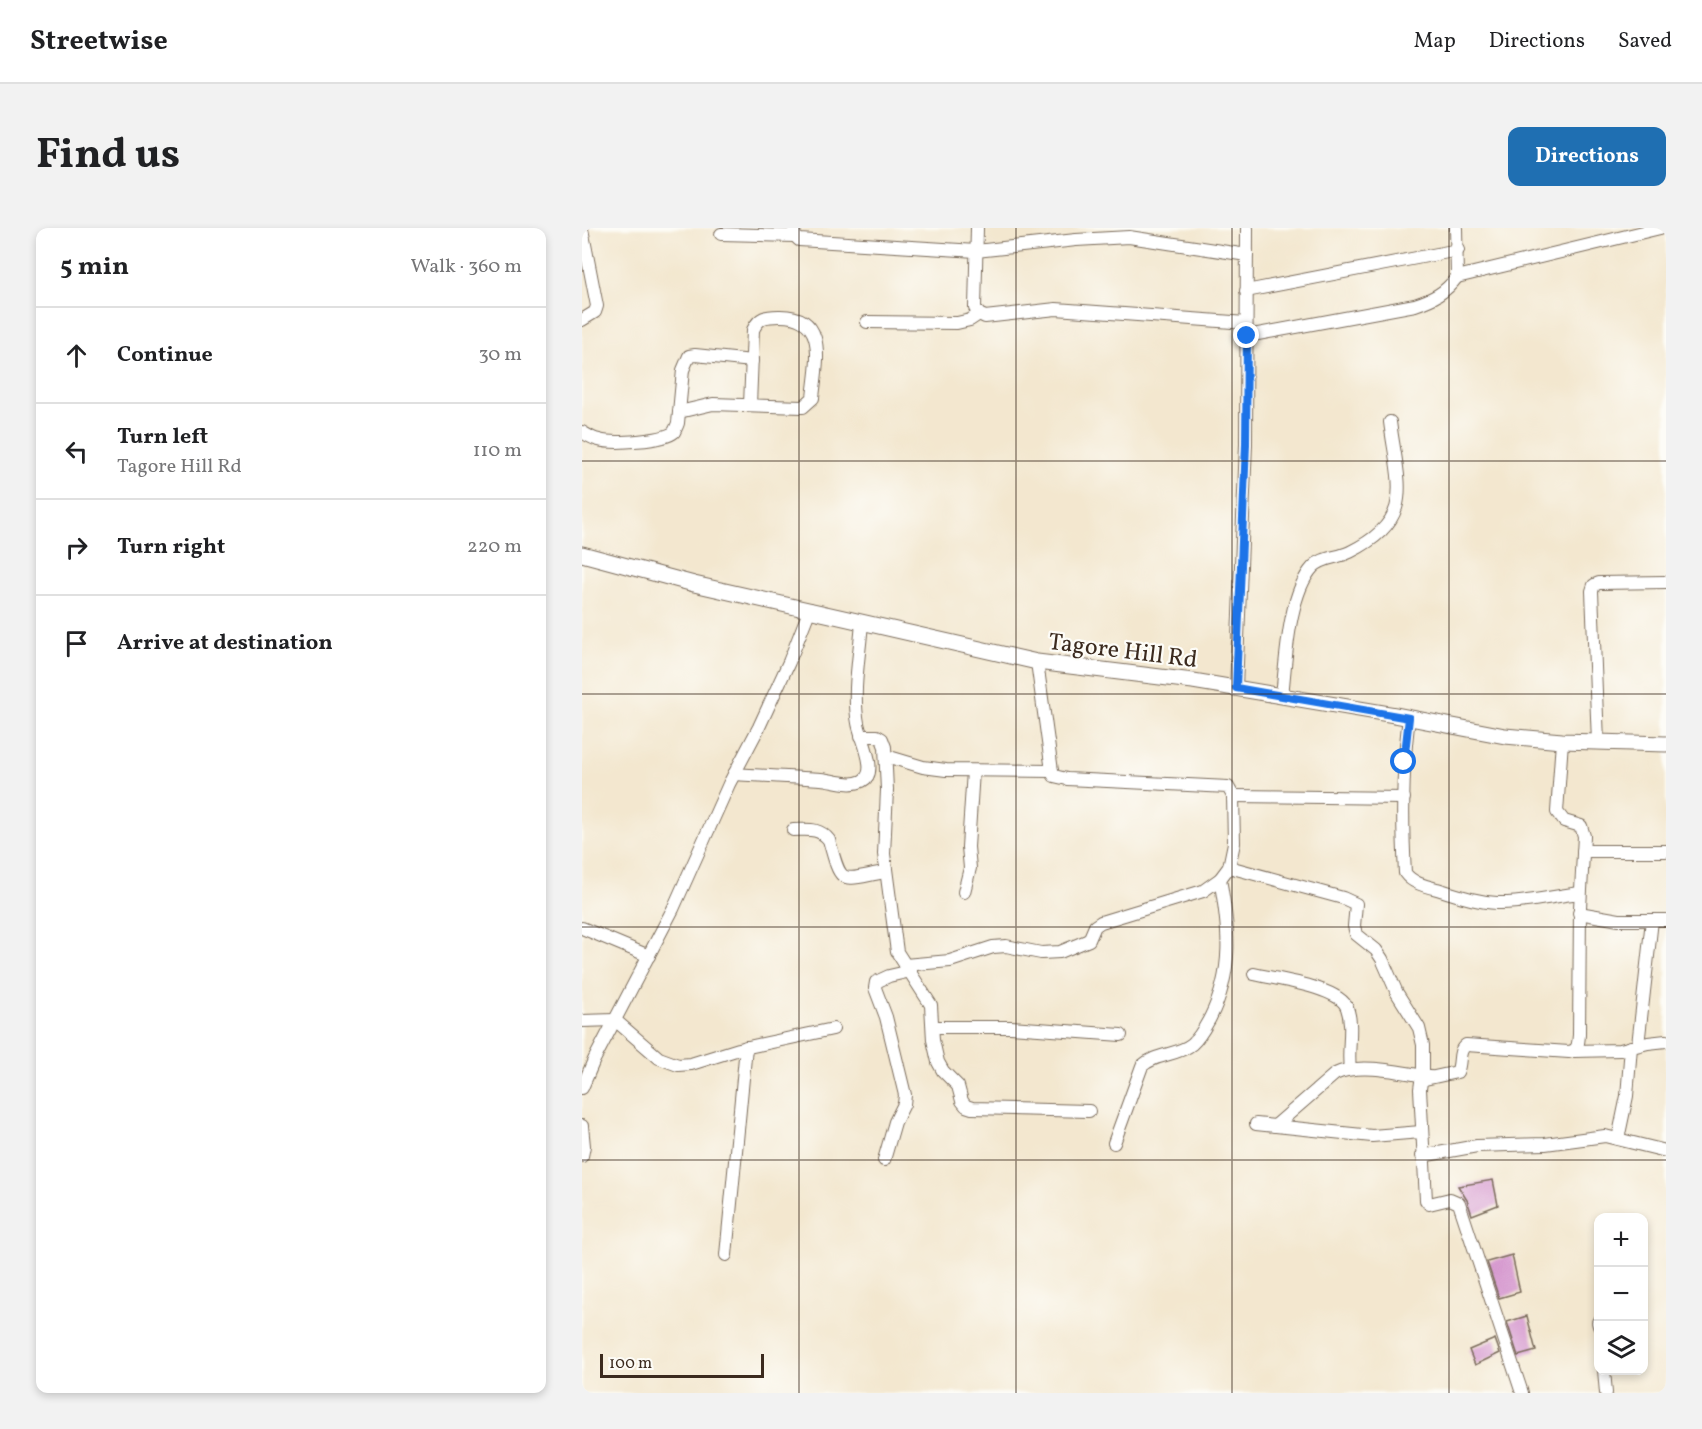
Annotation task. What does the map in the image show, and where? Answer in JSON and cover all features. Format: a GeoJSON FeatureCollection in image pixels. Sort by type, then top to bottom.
{"type":"FeatureCollection","features":[{"type":"Feature","properties":{"kind":"main road","name":"Tagore Hill Rd"},"geometry":{"type":"LineString","coordinates":[[582,554],[694,584],[1037,662],[1236,688],[1409,718],[1478,733],[1562,741],[1666,744]]}},
{"type":"Feature","properties":{"kind":"street"},"geometry":{"type":"LineString","coordinates":[[977,228],[975,308],[979,314],[986,317],[1056,309],[1246,330],[1415,305],[1436,298],[1446,291],[1457,277],[1456,228]]}},
{"type":"Feature","properties":{"kind":"street"},"geometry":{"type":"LineString","coordinates":[[1236,688],[1246,444],[1247,228]]}},
{"type":"Feature","properties":{"kind":"street"},"geometry":{"type":"LineString","coordinates":[[1457,277],[1660,228]]}},
{"type":"Feature","properties":{"kind":"street"},"geometry":{"type":"LineString","coordinates":[[582,229],[597,306],[595,312],[582,320]]}},
{"type":"Feature","properties":{"kind":"street"},"geometry":{"type":"LineString","coordinates":[[721,234],[795,232],[799,240],[976,251],[1076,240],[1129,237],[1247,255]]}},
{"type":"Feature","properties":{"kind":"street"},"geometry":{"type":"LineString","coordinates":[[1246,291],[1458,250]]}},
{"type":"Feature","properties":{"kind":"street"},"geometry":{"type":"LineString","coordinates":[[867,321],[957,323],[970,320],[979,314]]}},
{"type":"Feature","properties":{"kind":"street"},"geometry":{"type":"LineString","coordinates":[[679,412],[713,404],[803,407],[809,404],[813,399],[817,350],[814,332],[809,324],[792,317],[766,316],[759,319],[753,330],[750,405]]}},
{"type":"Feature","properties":{"kind":"street"},"geometry":{"type":"LineString","coordinates":[[582,432],[598,440],[608,441],[661,437],[675,431],[683,370],[689,357],[695,355],[752,361]]}},
{"type":"Feature","properties":{"kind":"street"},"geometry":{"type":"LineString","coordinates":[[1282,696],[1294,607],[1306,575],[1322,561],[1346,554],[1376,537],[1392,520],[1396,512],[1398,490],[1390,422]]}},
{"type":"Feature","properties":{"kind":"street"},"geometry":{"type":"LineString","coordinates":[[1599,742],[1592,591],[1594,585],[1666,582]]}},
{"type":"Feature","properties":{"kind":"street"},"geometry":{"type":"LineString","coordinates":[[582,1088],[673,909],[721,801],[789,662],[810,609]]}},
{"type":"Feature","properties":{"kind":"street"},"geometry":{"type":"LineString","coordinates":[[732,779],[818,779],[854,783],[863,781],[869,776],[870,767],[857,721],[856,701],[862,622]]}},
{"type":"Feature","properties":{"kind":"street"},"geometry":{"type":"LineString","coordinates":[[884,1160],[895,1122],[904,1104],[905,1095],[886,1017],[875,988],[876,982],[908,968],[950,961],[993,946],[1006,946],[1041,953],[1060,952],[1089,940],[1095,926],[1101,922],[1203,891],[1220,879],[1229,867],[1234,843],[1233,796],[1228,787],[1067,779],[1054,776],[1037,662]]}},
{"type":"Feature","properties":{"kind":"street"},"geometry":{"type":"LineString","coordinates":[[1409,718],[1404,762],[1404,798],[1405,873],[1410,879],[1427,886],[1494,903],[1519,902],[1580,893]]}},
{"type":"Feature","properties":{"kind":"street"},"geometry":{"type":"LineString","coordinates":[[861,736],[877,736],[885,747],[884,854],[895,944],[931,1005],[933,1040],[938,1062],[943,1071],[958,1086],[962,1101],[966,1106],[972,1108],[1089,1111]]}},
{"type":"Feature","properties":{"kind":"street"},"geometry":{"type":"LineString","coordinates":[[1562,741],[1557,812],[1564,820],[1581,826],[1584,836],[1579,913],[1579,1035],[1574,1052]]}},
{"type":"Feature","properties":{"kind":"street"},"geometry":{"type":"LineString","coordinates":[[886,756],[934,768],[973,771],[1052,771]]}},
{"type":"Feature","properties":{"kind":"street"},"geometry":{"type":"LineString","coordinates":[[964,892],[970,867],[968,847],[973,771]]}},
{"type":"Feature","properties":{"kind":"street"},"geometry":{"type":"LineString","coordinates":[[1233,796],[1332,799],[1404,798]]}},
{"type":"Feature","properties":{"kind":"street"},"geometry":{"type":"LineString","coordinates":[[793,830],[811,829],[826,836],[838,872],[843,877],[885,872]]}},
{"type":"Feature","properties":{"kind":"street"},"geometry":{"type":"LineString","coordinates":[[1583,851],[1666,851]]}},
{"type":"Feature","properties":{"kind":"street"},"geometry":{"type":"LineString","coordinates":[[1229,867],[1343,898],[1356,904],[1354,926],[1356,934],[1376,950],[1382,959],[1398,993],[1419,1028],[1423,1044],[1427,1076],[1421,1083],[1420,1089],[1426,1200],[1429,1204],[1450,1199],[1459,1203],[1522,1393]]}},
{"type":"Feature","properties":{"kind":"street"},"geometry":{"type":"LineString","coordinates":[[1114,1143],[1142,1066],[1148,1060],[1179,1052],[1192,1044],[1214,1009],[1224,975],[1228,943],[1228,927],[1220,879]]}},
{"type":"Feature","properties":{"kind":"street"},"geometry":{"type":"LineString","coordinates":[[1579,913],[1619,920],[1666,920]]}},
{"type":"Feature","properties":{"kind":"street"},"geometry":{"type":"LineString","coordinates":[[1618,1139],[1635,1046],[1652,920]]}},
{"type":"Feature","properties":{"kind":"street"},"geometry":{"type":"LineString","coordinates":[[582,928],[649,956]]}},
{"type":"Feature","properties":{"kind":"street"},"geometry":{"type":"LineString","coordinates":[[1254,974],[1320,990],[1342,1000],[1347,1007],[1349,1020],[1350,1069]]}},
{"type":"Feature","properties":{"kind":"street"},"geometry":{"type":"LineString","coordinates":[[582,1021],[615,1020],[659,1058],[678,1065],[705,1061],[746,1047],[833,1029]]}},
{"type":"Feature","properties":{"kind":"street"},"geometry":{"type":"LineString","coordinates":[[933,1027],[1011,1027],[1121,1035]]}},
{"type":"Feature","properties":{"kind":"street"},"geometry":{"type":"LineString","coordinates":[[1275,1126],[1335,1074],[1350,1069],[1427,1076],[1457,1072],[1460,1067],[1462,1047],[1471,1044],[1602,1052],[1666,1041]]}},
{"type":"Feature","properties":{"kind":"street"},"geometry":{"type":"LineString","coordinates":[[726,1255],[746,1047]]}},
{"type":"Feature","properties":{"kind":"street"},"geometry":{"type":"LineString","coordinates":[[1256,1124],[1372,1136],[1421,1132]]}},
{"type":"Feature","properties":{"kind":"street"},"geometry":{"type":"LineString","coordinates":[[582,1126],[582,1156]]}},
{"type":"Feature","properties":{"kind":"street"},"geometry":{"type":"LineString","coordinates":[[1422,1156],[1467,1148],[1545,1144],[1596,1136],[1605,1136],[1666,1151]]}},
{"type":"Feature","properties":{"kind":"street"},"geometry":{"type":"LineString","coordinates":[[1604,1375],[1606,1393]]}},
{"type":"Feature","properties":{"kind":"building"},"geometry":{"type":"Polygon","coordinates":[[[1493,1180],[1498,1205],[1472,1215],[1467,1200],[1458,1186],[1493,1180]]]}},
{"type":"Feature","properties":{"kind":"building"},"geometry":{"type":"Polygon","coordinates":[[[1512,1255],[1520,1292],[1499,1298],[1487,1262],[1512,1255]]]}},
{"type":"Feature","properties":{"kind":"building"},"geometry":{"type":"Polygon","coordinates":[[[1527,1316],[1536,1351],[1518,1356],[1507,1322],[1527,1316]]]}},
{"type":"Feature","properties":{"kind":"building"},"geometry":{"type":"Polygon","coordinates":[[[1495,1339],[1500,1353],[1475,1365],[1469,1350],[1495,1339]]]}},
{"type":"Feature","properties":{"kind":"route"},"geometry":{"type":"LineString","coordinates":[[1247,336],[1246,444],[1236,688],[1409,718],[1404,762]]}}]}
